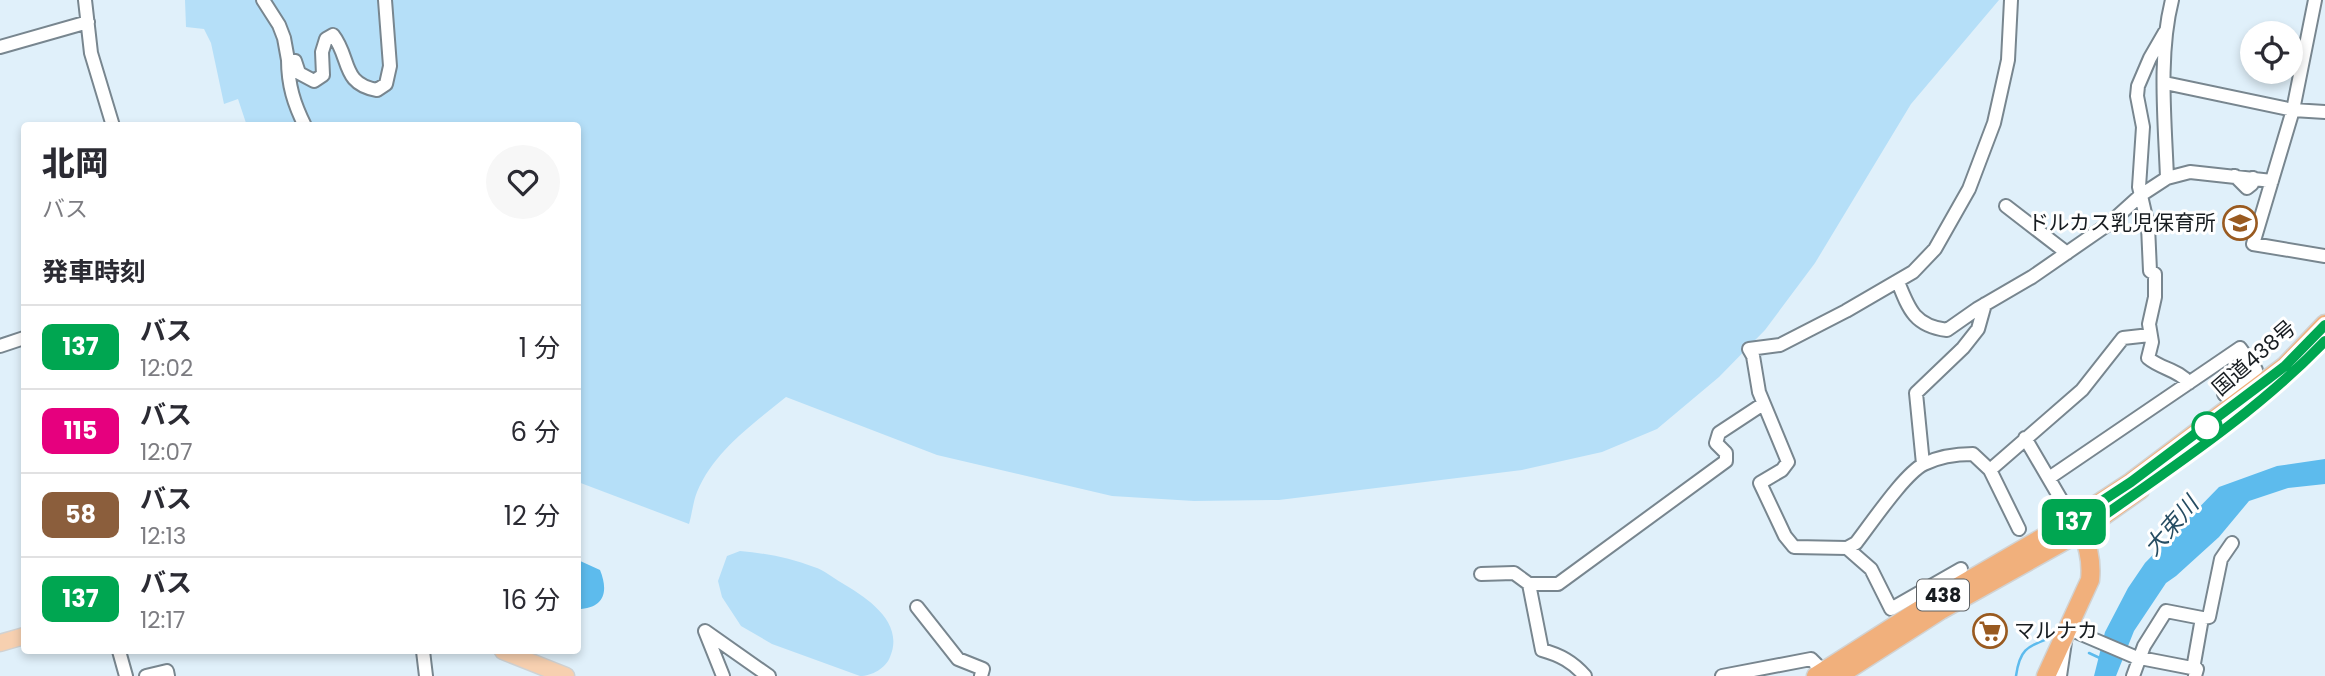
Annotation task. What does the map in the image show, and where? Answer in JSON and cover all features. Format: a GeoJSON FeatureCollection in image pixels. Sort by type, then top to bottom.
{"type":"FeatureCollection","features":[{"type":"Feature","properties":{"kind":"highway","name":"国道438号"},"geometry":{"type":"LineString","coordinates":[[2078,526],[2131,482],[2285,366],[2325,324]]}},
{"type":"Feature","properties":{"kind":"highway","name":"国道438号"},"geometry":{"type":"LineString","coordinates":[[1827,675],[1935,600],[2078,526],[2213,437],[2293,375],[2325,341]]}},
{"type":"Feature","properties":{"kind":"highway"},"geometry":{"type":"LineString","coordinates":[[2046,676],[2090,580],[2088,550],[2078,526]]}},
{"type":"Feature","properties":{"kind":"main road"},"geometry":{"type":"LineString","coordinates":[[0,643],[21,637]]}},
{"type":"Feature","properties":{"kind":"main road"},"geometry":{"type":"LineString","coordinates":[[511,654],[566,676]]}},
{"type":"Feature","properties":{"kind":"street"},"geometry":{"type":"LineString","coordinates":[[85,0],[91,53],[112,122]]}},
{"type":"Feature","properties":{"kind":"street"},"geometry":{"type":"LineString","coordinates":[[263,0],[285,38],[292,93],[303,122]]}},
{"type":"Feature","properties":{"kind":"street"},"geometry":{"type":"LineString","coordinates":[[288,60],[295,61],[299,73],[314,81],[323,75],[322,52],[326,39],[333,35],[340,44],[348,71],[364,88],[377,90],[386,84],[390,65],[385,0]]}},
{"type":"Feature","properties":{"kind":"street"},"geometry":{"type":"LineString","coordinates":[[2011,0],[2008,60],[1994,123],[1969,189],[1935,249],[1913,272],[1898,282],[1790,341],[1749,349],[1763,404],[1787,462],[1782,470],[1760,483],[1785,536],[1794,547],[1847,548],[1856,543],[1923,464],[1961,454],[1973,454],[1990,470],[2019,529]]}},
{"type":"Feature","properties":{"kind":"street"},"geometry":{"type":"LineString","coordinates":[[2167,178],[2165,83],[2167,30],[2172,0]]}},
{"type":"Feature","properties":{"kind":"street"},"geometry":{"type":"LineString","coordinates":[[2315,0],[2293,110],[2253,244],[2325,256]]}},
{"type":"Feature","properties":{"kind":"street"},"geometry":{"type":"LineString","coordinates":[[0,47],[88,22]]}},
{"type":"Feature","properties":{"kind":"street"},"geometry":{"type":"LineString","coordinates":[[2167,30],[2138,86],[2137,96],[2143,127],[2139,166],[2141,195],[2148,226],[2150,271],[2155,274],[2155,297],[2149,324],[2152,342],[2148,358],[2158,366],[2183,375],[2189,383]]}},
{"type":"Feature","properties":{"kind":"street"},"geometry":{"type":"LineString","coordinates":[[2165,83],[2293,110],[2325,112]]}},
{"type":"Feature","properties":{"kind":"street"},"geometry":{"type":"LineString","coordinates":[[1898,282],[1912,313],[1919,321],[1931,328],[1947,330],[2067,253],[2167,178],[2190,172],[2272,181]]}},
{"type":"Feature","properties":{"kind":"street"},"geometry":{"type":"LineString","coordinates":[[2006,206],[2067,253]]}},
{"type":"Feature","properties":{"kind":"street"},"geometry":{"type":"LineString","coordinates":[[1923,464],[1916,393],[1963,348],[1978,329],[1985,304]]}},
{"type":"Feature","properties":{"kind":"street"},"geometry":{"type":"LineString","coordinates":[[1990,470],[2082,390],[2123,338],[2151,335]]}},
{"type":"Feature","properties":{"kind":"street"},"geometry":{"type":"LineString","coordinates":[[0,346],[21,339]]}},
{"type":"Feature","properties":{"kind":"street"},"geometry":{"type":"LineString","coordinates":[[2049,478],[2240,348],[2256,370],[2224,394],[2235,405]]}},
{"type":"Feature","properties":{"kind":"street"},"geometry":{"type":"LineString","coordinates":[[1481,574],[1514,573],[1529,584],[1558,584],[1726,461],[1726,453],[1716,443],[1719,433],[1763,404]]}},
{"type":"Feature","properties":{"kind":"street"},"geometry":{"type":"LineString","coordinates":[[2025,438],[2078,526]]}},
{"type":"Feature","properties":{"kind":"street"},"geometry":{"type":"LineString","coordinates":[[2133,676],[2138,657],[2166,611],[2209,617],[2221,559],[2232,543]]}},
{"type":"Feature","properties":{"kind":"street"},"geometry":{"type":"LineString","coordinates":[[1847,548],[1871,569],[1891,609],[1935,600],[1961,569]]}},
{"type":"Feature","properties":{"kind":"street"},"geometry":{"type":"LineString","coordinates":[[1529,584],[1542,650],[1560,655],[1585,676]]}},
{"type":"Feature","properties":{"kind":"street"},"geometry":{"type":"LineString","coordinates":[[917,607],[958,659],[983,669],[981,676]]}},
{"type":"Feature","properties":{"kind":"street"},"geometry":{"type":"LineString","coordinates":[[2060,676],[2067,628],[2138,657],[2194,672],[2203,618]]}},
{"type":"Feature","properties":{"kind":"street"},"geometry":{"type":"LineString","coordinates":[[723,676],[705,631],[769,676]]}},
{"type":"Feature","properties":{"kind":"street"},"geometry":{"type":"LineString","coordinates":[[120,654],[126,676]]}},
{"type":"Feature","properties":{"kind":"street"},"geometry":{"type":"LineString","coordinates":[[424,654],[426,676]]}},
{"type":"Feature","properties":{"kind":"street"},"geometry":{"type":"LineString","coordinates":[[1723,676],[1811,659],[1827,675]]}},
{"type":"Feature","properties":{"kind":"street"},"geometry":{"type":"LineString","coordinates":[[146,676],[167,671],[168,676]]}},
{"type":"Feature","properties":{"kind":"shaded area"},"geometry":{"type":"Polygon","coordinates":[[[185,0],[1999,0],[1911,104],[1815,263],[1765,330],[1719,377],[1657,429],[1602,452],[1522,470],[1279,500],[1194,501],[1112,496],[937,455],[786,397],[736,439],[713,464],[697,492],[689,524],[581,483],[581,122],[246,122],[238,99],[224,104],[211,43],[204,29],[186,27],[185,0]]]}},
{"type":"Feature","properties":{"kind":"shaded area"},"geometry":{"type":"Polygon","coordinates":[[[740,551],[777,556],[818,568],[862,596],[881,612],[892,633],[893,644],[885,665],[874,673],[860,676],[772,644],[741,626],[722,597],[718,581],[727,556],[740,551]]]}},
{"type":"Feature","properties":{"kind":"water"},"geometry":{"type":"Polygon","coordinates":[[[2325,459],[2325,484],[2288,488],[2249,501],[2219,537],[2166,583],[2134,631],[2116,676],[2094,676],[2105,632],[2128,588],[2145,563],[2219,487],[2277,466],[2325,459]]]}},
{"type":"Feature","properties":{"kind":"water"},"geometry":{"type":"Polygon","coordinates":[[[581,561],[600,570],[604,585],[599,602],[581,609],[581,561]]]}},
{"type":"Feature","properties":{"kind":"waterway"},"geometry":{"type":"LineString","coordinates":[[2016,676],[2026,650],[2053,637]]}},
{"type":"Feature","properties":{"kind":"waterway"},"geometry":{"type":"LineString","coordinates":[[2089,653],[2102,659]]}},
{"type":"Feature","properties":{"kind":"bus line","name":"137"},"geometry":{"type":"LineString","coordinates":[[2325,325],[2285,366],[2206,428],[2073,520],[2082,531],[2213,437],[2293,375],[2325,341]]}},
{"type":"Feature","properties":{"kind":"place","name":"ドルカス乳児保育所"},"geometry":{"type":"Point","coordinates":[2240,223]}},
{"type":"Feature","properties":{"kind":"place","name":"マルナカ"},"geometry":{"type":"Point","coordinates":[1990,631]}},
{"type":"Feature","properties":{"kind":"water label","name":"大束川"},"geometry":{"type":"Point","coordinates":[2171,526]}}]}
